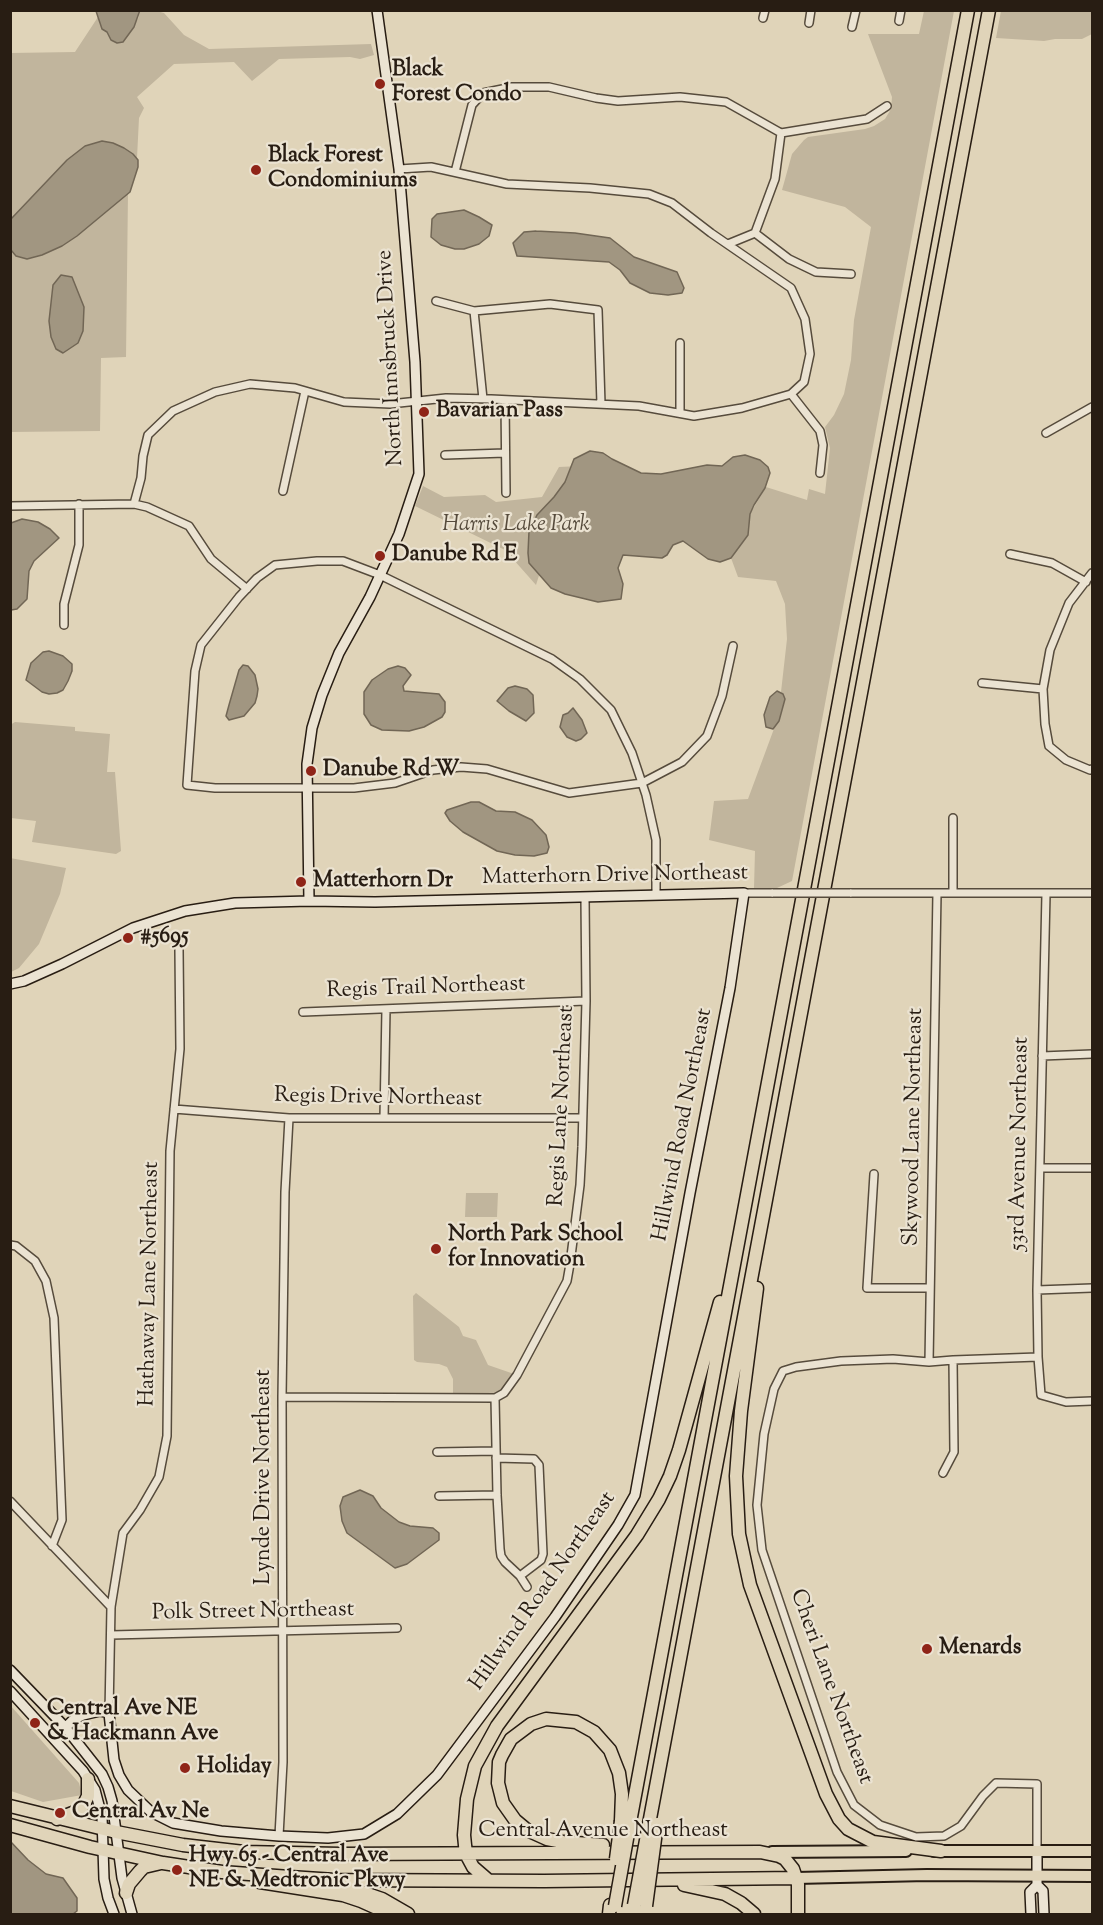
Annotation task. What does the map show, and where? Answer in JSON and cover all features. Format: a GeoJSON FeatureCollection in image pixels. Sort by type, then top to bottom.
{"type":"FeatureCollection","features":[{"type":"Feature","properties":{"kind":"highway"},"geometry":{"type":"LineString","coordinates":[[612,1910],[626,1822],[731,1276],[968,10]]}},
{"type":"Feature","properties":{"kind":"highway"},"geometry":{"type":"LineString","coordinates":[[640,1910],[678,1670],[989,10]]}},
{"type":"Feature","properties":{"kind":"highway"},"geometry":{"type":"LineString","coordinates":[[793,1053],[757,1287],[738,1431],[736,1498],[741,1549],[756,1603],[835,1813],[849,1829],[873,1842],[942,1851]]}},
{"type":"Feature","properties":{"kind":"highway"},"geometry":{"type":"LineString","coordinates":[[488,1880],[473,1867],[466,1854],[464,1835],[467,1799],[479,1757],[497,1726],[637,1535],[659,1499],[679,1450],[717,1309],[731,1276]]}},
{"type":"Feature","properties":{"kind":"highway"},"geometry":{"type":"LineString","coordinates":[[626,1822],[619,1773],[610,1750],[594,1732],[576,1722],[546,1719],[524,1728],[506,1747],[498,1770],[500,1796],[509,1814],[527,1830],[547,1839],[563,1842],[685,1852]]}},
{"type":"Feature","properties":{"kind":"highway"},"geometry":{"type":"LineString","coordinates":[[57,1819],[80,1810],[88,1796],[88,1779]]}},
{"type":"Feature","properties":{"kind":"highway","name":"Central Avenue Northeast"},"geometry":{"type":"LineString","coordinates":[[10,1806],[116,1832],[183,1845],[244,1852],[311,1854],[760,1852]]}},
{"type":"Feature","properties":{"kind":"highway","name":"Central Avenue Northeast"},"geometry":{"type":"LineString","coordinates":[[10,1825],[104,1850],[206,1870],[308,1878],[488,1880],[796,1878]]}},
{"type":"Feature","properties":{"kind":"highway"},"geometry":{"type":"LineString","coordinates":[[760,1852],[785,1859],[793,1869],[799,1893],[798,1914]]}},
{"type":"Feature","properties":{"kind":"highway"},"geometry":{"type":"LineString","coordinates":[[126,1893],[129,1884],[144,1867],[162,1862]]}},
{"type":"Feature","properties":{"kind":"highway"},"geometry":{"type":"LineString","coordinates":[[206,1870],[292,1888],[343,1895],[390,1914]]}},
{"type":"Feature","properties":{"kind":"highway"},"geometry":{"type":"LineString","coordinates":[[308,1878],[355,1888],[389,1902],[408,1914]]}},
{"type":"Feature","properties":{"kind":"highway"},"geometry":{"type":"LineString","coordinates":[[659,1879],[725,1894],[754,1914]]}},
{"type":"Feature","properties":{"kind":"main road","name":"Central Avenue Northeast"},"geometry":{"type":"LineString","coordinates":[[760,1852],[1092,1851]]}},
{"type":"Feature","properties":{"kind":"main road","name":"Central Avenue Northeast"},"geometry":{"type":"LineString","coordinates":[[796,1878],[927,1875],[1037,1880],[1092,1876]]}},
{"type":"Feature","properties":{"kind":"street","name":"North Innsbruck Drive"},"geometry":{"type":"LineString","coordinates":[[309,901],[308,764],[312,728],[321,695],[339,653],[399,534],[419,474],[411,307],[399,169],[376,10]]}},
{"type":"Feature","properties":{"kind":"street"},"geometry":{"type":"LineString","coordinates":[[809,23],[811,10]]}},
{"type":"Feature","properties":{"kind":"street"},"geometry":{"type":"LineString","coordinates":[[852,27],[856,10]]}},
{"type":"Feature","properties":{"kind":"street"},"geometry":{"type":"LineString","coordinates":[[899,21],[901,10]]}},
{"type":"Feature","properties":{"kind":"street"},"geometry":{"type":"LineString","coordinates":[[455,172],[472,105],[483,93],[512,87],[549,87],[618,101],[680,97],[726,102],[782,133],[867,119],[887,106]]}},
{"type":"Feature","properties":{"kind":"street"},"geometry":{"type":"LineString","coordinates":[[728,244],[755,232],[775,179],[782,133]]}},
{"type":"Feature","properties":{"kind":"street"},"geometry":{"type":"LineString","coordinates":[[134,504],[148,435],[173,411],[215,392],[250,384],[295,388],[344,402],[390,404],[446,398],[483,399],[639,406],[694,416],[742,408],[791,394],[804,382],[810,354],[805,320],[791,288],[672,203],[649,194],[590,188],[507,184],[431,167],[399,169]]}},
{"type":"Feature","properties":{"kind":"street"},"geometry":{"type":"LineString","coordinates":[[755,232],[789,259],[816,273],[851,274]]}},
{"type":"Feature","properties":{"kind":"street"},"geometry":{"type":"LineString","coordinates":[[436,301],[474,311],[550,304],[598,310],[601,404]]}},
{"type":"Feature","properties":{"kind":"street"},"geometry":{"type":"LineString","coordinates":[[474,311],[483,399]]}},
{"type":"Feature","properties":{"kind":"street"},"geometry":{"type":"LineString","coordinates":[[680,343],[680,413]]}},
{"type":"Feature","properties":{"kind":"street"},"geometry":{"type":"LineString","coordinates":[[283,491],[305,391]]}},
{"type":"Feature","properties":{"kind":"street"},"geometry":{"type":"LineString","coordinates":[[791,394],[820,431],[823,445],[820,473]]}},
{"type":"Feature","properties":{"kind":"street"},"geometry":{"type":"LineString","coordinates":[[505,401],[506,493]]}},
{"type":"Feature","properties":{"kind":"street"},"geometry":{"type":"LineString","coordinates":[[1046,433],[1092,407]]}},
{"type":"Feature","properties":{"kind":"street"},"geometry":{"type":"LineString","coordinates":[[445,454],[505,453]]}},
{"type":"Feature","properties":{"kind":"street"},"geometry":{"type":"LineString","coordinates":[[64,625],[64,604],[79,545],[79,504]]}},
{"type":"Feature","properties":{"kind":"street"},"geometry":{"type":"LineString","coordinates":[[10,506],[134,504],[147,507],[189,526],[211,559],[247,589]]}},
{"type":"Feature","properties":{"kind":"street"},"geometry":{"type":"LineString","coordinates":[[1010,554],[1052,563],[1086,582]]}},
{"type":"Feature","properties":{"kind":"street"},"geometry":{"type":"LineString","coordinates":[[656,894],[656,840],[642,783],[632,753],[611,710],[580,679],[552,659],[380,575],[343,561],[317,561],[275,566],[257,578],[201,645],[195,671],[187,785],[215,788],[354,788],[395,783],[433,770],[461,767],[487,769],[569,793],[642,783],[682,762],[707,736],[722,696],[733,646]]}},
{"type":"Feature","properties":{"kind":"street"},"geometry":{"type":"LineString","coordinates":[[1092,573],[1069,603],[1050,650],[1043,688],[1049,746],[1066,760],[1092,769]]}},
{"type":"Feature","properties":{"kind":"street"},"geometry":{"type":"LineString","coordinates":[[982,683],[1043,688]]}},
{"type":"Feature","properties":{"kind":"street"},"geometry":{"type":"LineString","coordinates":[[953,818],[953,893]]}},
{"type":"Feature","properties":{"kind":"street","name":"Hillwind Road Northeast"},"geometry":{"type":"LineString","coordinates":[[109,1713],[114,1760],[119,1775],[128,1790],[151,1812],[173,1822],[221,1831],[279,1836],[328,1838],[364,1834],[397,1814],[437,1775],[618,1525],[635,1495],[730,988],[744,893]]}},
{"type":"Feature","properties":{"kind":"street","name":"Skywood Lane Northeast"},"geometry":{"type":"LineString","coordinates":[[929,1362],[937,893]]}},
{"type":"Feature","properties":{"kind":"street","name":"Matterhorn Drive Northeast"},"geometry":{"type":"LineString","coordinates":[[10,984],[24,981],[62,964],[133,928],[185,911],[236,903],[585,898],[656,894],[1092,893]]}},
{"type":"Feature","properties":{"kind":"street","name":"53rd Avenue Northeast"},"geometry":{"type":"LineString","coordinates":[[1046,894],[1037,1290],[1041,1395],[1066,1402],[1092,1401]]}},
{"type":"Feature","properties":{"kind":"street","name":"Regis Lane Northeast"},"geometry":{"type":"LineString","coordinates":[[495,1398],[504,1393],[517,1375],[567,1281],[580,1185],[586,1001],[585,898]]}},
{"type":"Feature","properties":{"kind":"street","name":"Hathaway Lane Northeast"},"geometry":{"type":"LineString","coordinates":[[109,1713],[111,1607],[123,1533],[140,1510],[159,1477],[167,1436],[170,1151],[180,1049],[179,951]]}},
{"type":"Feature","properties":{"kind":"street","name":"Regis Trail Northeast"},"geometry":{"type":"LineString","coordinates":[[303,1012],[586,1001]]}},
{"type":"Feature","properties":{"kind":"street"},"geometry":{"type":"LineString","coordinates":[[384,1118],[386,1009]]}},
{"type":"Feature","properties":{"kind":"street"},"geometry":{"type":"LineString","coordinates":[[1042,1056],[1092,1054]]}},
{"type":"Feature","properties":{"kind":"street","name":"Regis Drive Northeast"},"geometry":{"type":"LineString","coordinates":[[174,1109],[289,1118],[582,1119]]}},
{"type":"Feature","properties":{"kind":"street","name":"Lynde Drive Northeast"},"geometry":{"type":"LineString","coordinates":[[279,1836],[283,1762],[282,1397],[285,1192],[289,1118]]}},
{"type":"Feature","properties":{"kind":"street"},"geometry":{"type":"LineString","coordinates":[[1040,1168],[1092,1168]]}},
{"type":"Feature","properties":{"kind":"street"},"geometry":{"type":"LineString","coordinates":[[874,1174],[867,1288],[930,1288]]}},
{"type":"Feature","properties":{"kind":"street"},"geometry":{"type":"LineString","coordinates":[[10,1245],[15,1246],[35,1261],[46,1281],[54,1318],[62,1520],[52,1546]]}},
{"type":"Feature","properties":{"kind":"street"},"geometry":{"type":"LineString","coordinates":[[1037,1290],[1092,1288]]}},
{"type":"Feature","properties":{"kind":"street"},"geometry":{"type":"LineString","coordinates":[[929,1362],[1038,1357]]}},
{"type":"Feature","properties":{"kind":"street","name":"Cheri Lane Northeast"},"geometry":{"type":"LineString","coordinates":[[929,1362],[893,1359],[841,1361],[783,1371],[774,1389],[764,1434],[757,1505],[762,1550],[837,1772],[854,1805],[880,1825],[916,1837],[944,1836],[961,1826],[982,1796],[996,1783],[1037,1784],[1037,1851]]}},
{"type":"Feature","properties":{"kind":"street"},"geometry":{"type":"LineString","coordinates":[[943,1473],[954,1452],[953,1360]]}},
{"type":"Feature","properties":{"kind":"street"},"geometry":{"type":"LineString","coordinates":[[282,1397],[495,1398],[501,1556],[520,1576],[526,1587]]}},
{"type":"Feature","properties":{"kind":"street"},"geometry":{"type":"LineString","coordinates":[[437,1452],[534,1459],[539,1465],[543,1554],[541,1560],[520,1576]]}},
{"type":"Feature","properties":{"kind":"street"},"geometry":{"type":"LineString","coordinates":[[439,1496],[497,1495]]}},
{"type":"Feature","properties":{"kind":"street"},"geometry":{"type":"LineString","coordinates":[[10,1501],[111,1607]]}},
{"type":"Feature","properties":{"kind":"street","name":"Polk Street Northeast"},"geometry":{"type":"LineString","coordinates":[[111,1635],[397,1628]]}},
{"type":"Feature","properties":{"kind":"street"},"geometry":{"type":"LineString","coordinates":[[10,1670],[65,1727],[102,1774],[110,1794],[118,1852],[132,1914]]}},
{"type":"Feature","properties":{"kind":"street"},"geometry":{"type":"LineString","coordinates":[[10,1691],[88,1779],[99,1803],[103,1829],[104,1879],[114,1914]]}},
{"type":"Feature","properties":{"kind":"street"},"geometry":{"type":"LineString","coordinates":[[54,1739],[73,1720],[83,1715],[100,1711],[109,1713]]}},
{"type":"Feature","properties":{"kind":"street"},"geometry":{"type":"LineString","coordinates":[[1037,1851],[1037,1880],[1043,1891],[1044,1914]]}},
{"type":"Feature","properties":{"kind":"street"},"geometry":{"type":"LineString","coordinates":[[1031,1914],[1030,1892],[1037,1880]]}},
{"type":"Feature","properties":{"kind":"green space"},"geometry":{"type":"Polygon","coordinates":[[[153,10],[164,13],[184,35],[209,49],[371,44],[374,55],[360,59],[350,57],[279,59],[252,81],[234,62],[174,64],[137,97],[144,108],[139,118],[138,167],[128,193],[126,357],[101,358],[100,431],[11,432],[10,53],[75,52],[98,17],[100,25],[111,40],[138,19],[140,11],[153,10]]]}},
{"type":"Feature","properties":{"kind":"green space"},"geometry":{"type":"Polygon","coordinates":[[[924,11],[954,11],[792,881],[777,888],[754,888],[755,851],[709,840],[714,801],[748,799],[785,699],[781,692],[787,639],[785,604],[776,581],[738,577],[731,558],[748,535],[750,514],[766,487],[807,500],[809,489],[825,494],[830,448],[825,427],[834,415],[844,394],[851,360],[854,320],[871,227],[845,207],[782,190],[792,154],[808,137],[865,129],[885,119],[891,109],[892,97],[868,34],[919,34],[924,11]]]}},
{"type":"Feature","properties":{"kind":"green space"},"geometry":{"type":"Polygon","coordinates":[[[1001,11],[1092,11],[1092,34],[1082,39],[1044,41],[996,38],[1001,11]]]}},
{"type":"Feature","properties":{"kind":"green space","name":"Harris Lake Park"},"geometry":{"type":"Polygon","coordinates":[[[581,466],[536,585],[505,550],[415,506],[423,486],[444,497],[485,495],[496,502],[542,497],[559,467],[581,466]]]}},
{"type":"Feature","properties":{"kind":"green space"},"geometry":{"type":"Polygon","coordinates":[[[15,722],[75,727],[75,731],[110,734],[107,772],[115,772],[121,851],[116,854],[32,842],[36,821],[11,818],[10,725],[15,722]]]}},
{"type":"Feature","properties":{"kind":"green space"},"geometry":{"type":"Polygon","coordinates":[[[10,858],[66,868],[60,894],[39,944],[19,968],[11,972],[10,858]]]}},
{"type":"Feature","properties":{"kind":"green space"},"geometry":{"type":"Polygon","coordinates":[[[466,1193],[498,1193],[497,1217],[465,1217],[466,1193]]]}},
{"type":"Feature","properties":{"kind":"green space"},"geometry":{"type":"Polygon","coordinates":[[[416,1293],[459,1327],[463,1336],[476,1340],[488,1365],[517,1375],[495,1398],[453,1393],[453,1379],[447,1367],[414,1360],[413,1296],[416,1293]]]}},
{"type":"Feature","properties":{"kind":"green space"},"geometry":{"type":"Polygon","coordinates":[[[10,1705],[79,1783],[82,1795],[43,1802],[11,1791],[10,1705]]]}},
{"type":"Feature","properties":{"kind":"shaded area"},"geometry":{"type":"Polygon","coordinates":[[[140,10],[134,27],[123,42],[117,43],[111,40],[107,32],[102,29],[96,11],[140,10]]]}},
{"type":"Feature","properties":{"kind":"shaded area"},"geometry":{"type":"Polygon","coordinates":[[[102,141],[124,148],[138,160],[130,192],[62,246],[27,259],[16,256],[11,250],[11,219],[67,160],[85,146],[102,141]]]}},
{"type":"Feature","properties":{"kind":"shaded area"},"geometry":{"type":"Polygon","coordinates":[[[464,210],[492,225],[489,236],[479,244],[464,249],[441,245],[431,237],[432,219],[437,214],[464,210]]]}},
{"type":"Feature","properties":{"kind":"shaded area"},"geometry":{"type":"Polygon","coordinates":[[[536,231],[610,238],[634,257],[677,272],[684,288],[682,293],[668,295],[650,293],[630,283],[620,270],[609,262],[517,256],[513,243],[524,232],[536,231]]]}},
{"type":"Feature","properties":{"kind":"shaded area"},"geometry":{"type":"Polygon","coordinates":[[[61,275],[72,277],[84,307],[83,331],[78,343],[63,353],[56,349],[51,337],[49,321],[53,285],[61,275]]]}},
{"type":"Feature","properties":{"kind":"shaded area"},"geometry":{"type":"Polygon","coordinates":[[[590,451],[603,453],[641,473],[661,474],[707,465],[722,466],[733,457],[745,455],[760,460],[768,467],[770,473],[765,488],[750,514],[748,535],[731,558],[720,562],[708,559],[683,541],[673,545],[667,555],[662,558],[623,555],[618,568],[623,584],[621,599],[598,602],[551,588],[529,563],[528,553],[529,531],[537,515],[565,482],[574,459],[590,451]]]}},
{"type":"Feature","properties":{"kind":"shaded area"},"geometry":{"type":"Polygon","coordinates":[[[22,519],[38,522],[59,538],[34,561],[29,571],[27,599],[17,609],[11,610],[11,523],[22,519]]]}},
{"type":"Feature","properties":{"kind":"shaded area"},"geometry":{"type":"Polygon","coordinates":[[[49,651],[63,656],[72,664],[72,671],[63,690],[49,694],[42,692],[26,680],[31,663],[43,652],[49,651]]]}},
{"type":"Feature","properties":{"kind":"shaded area"},"geometry":{"type":"Polygon","coordinates":[[[243,665],[248,666],[255,675],[257,696],[255,703],[244,716],[229,720],[226,716],[239,670],[243,665]]]}},
{"type":"Feature","properties":{"kind":"shaded area"},"geometry":{"type":"Polygon","coordinates":[[[398,666],[405,668],[411,675],[403,686],[404,691],[439,694],[445,702],[445,712],[442,717],[424,727],[409,731],[382,730],[371,725],[364,714],[364,692],[372,680],[388,669],[398,666]]]}},
{"type":"Feature","properties":{"kind":"shaded area"},"geometry":{"type":"Polygon","coordinates":[[[515,686],[527,689],[533,695],[534,713],[526,721],[497,701],[508,688],[515,686]]]}},
{"type":"Feature","properties":{"kind":"shaded area"},"geometry":{"type":"Polygon","coordinates":[[[777,691],[783,694],[785,699],[779,721],[773,729],[766,727],[764,715],[770,697],[777,691]]]}},
{"type":"Feature","properties":{"kind":"shaded area"},"geometry":{"type":"Polygon","coordinates":[[[573,708],[582,720],[587,733],[576,741],[567,737],[560,727],[563,715],[573,708]]]}},
{"type":"Feature","properties":{"kind":"shaded area"},"geometry":{"type":"Polygon","coordinates":[[[471,802],[479,802],[496,811],[515,812],[532,820],[546,835],[549,847],[547,853],[534,856],[497,851],[463,832],[450,821],[445,813],[447,810],[471,802]]]}},
{"type":"Feature","properties":{"kind":"shaded area"},"geometry":{"type":"Polygon","coordinates":[[[360,1490],[373,1496],[381,1508],[399,1522],[410,1526],[433,1528],[439,1533],[439,1540],[407,1564],[395,1568],[347,1533],[342,1521],[340,1506],[343,1497],[360,1490]]]}},
{"type":"Feature","properties":{"kind":"shaded area"},"geometry":{"type":"Polygon","coordinates":[[[11,1842],[28,1860],[46,1874],[63,1878],[77,1898],[77,1911],[73,1914],[11,1914],[11,1842]]]}},
{"type":"Feature","properties":{"kind":"place","name":"Black Forest Condo"},"geometry":{"type":"Point","coordinates":[380,84]}},
{"type":"Feature","properties":{"kind":"place","name":"Black Forest Condominiums"},"geometry":{"type":"Point","coordinates":[256,170]}},
{"type":"Feature","properties":{"kind":"place","name":"Bavarian Pass"},"geometry":{"type":"Point","coordinates":[424,412]}},
{"type":"Feature","properties":{"kind":"place","name":"Danube Rd E"},"geometry":{"type":"Point","coordinates":[380,556]}},
{"type":"Feature","properties":{"kind":"place","name":"Danube Rd W"},"geometry":{"type":"Point","coordinates":[311,771]}},
{"type":"Feature","properties":{"kind":"place","name":"Matterhorn Dr"},"geometry":{"type":"Point","coordinates":[301,882]}},
{"type":"Feature","properties":{"kind":"place","name":"#5695"},"geometry":{"type":"Point","coordinates":[128,938]}},
{"type":"Feature","properties":{"kind":"place","name":"North Park School for Innovation"},"geometry":{"type":"Point","coordinates":[436,1249]}},
{"type":"Feature","properties":{"kind":"place","name":"Menards"},"geometry":{"type":"Point","coordinates":[927,1649]}},
{"type":"Feature","properties":{"kind":"place","name":"Central Ave NE & Hackmann Ave"},"geometry":{"type":"Point","coordinates":[35,1723]}},
{"type":"Feature","properties":{"kind":"place","name":"Holiday"},"geometry":{"type":"Point","coordinates":[185,1768]}},
{"type":"Feature","properties":{"kind":"place","name":"Central Av Ne"},"geometry":{"type":"Point","coordinates":[60,1813]}},
{"type":"Feature","properties":{"kind":"place","name":"Hwy 65 - Central Ave NE & Medtronic Pkwy"},"geometry":{"type":"Point","coordinates":[177,1870]}}]}
